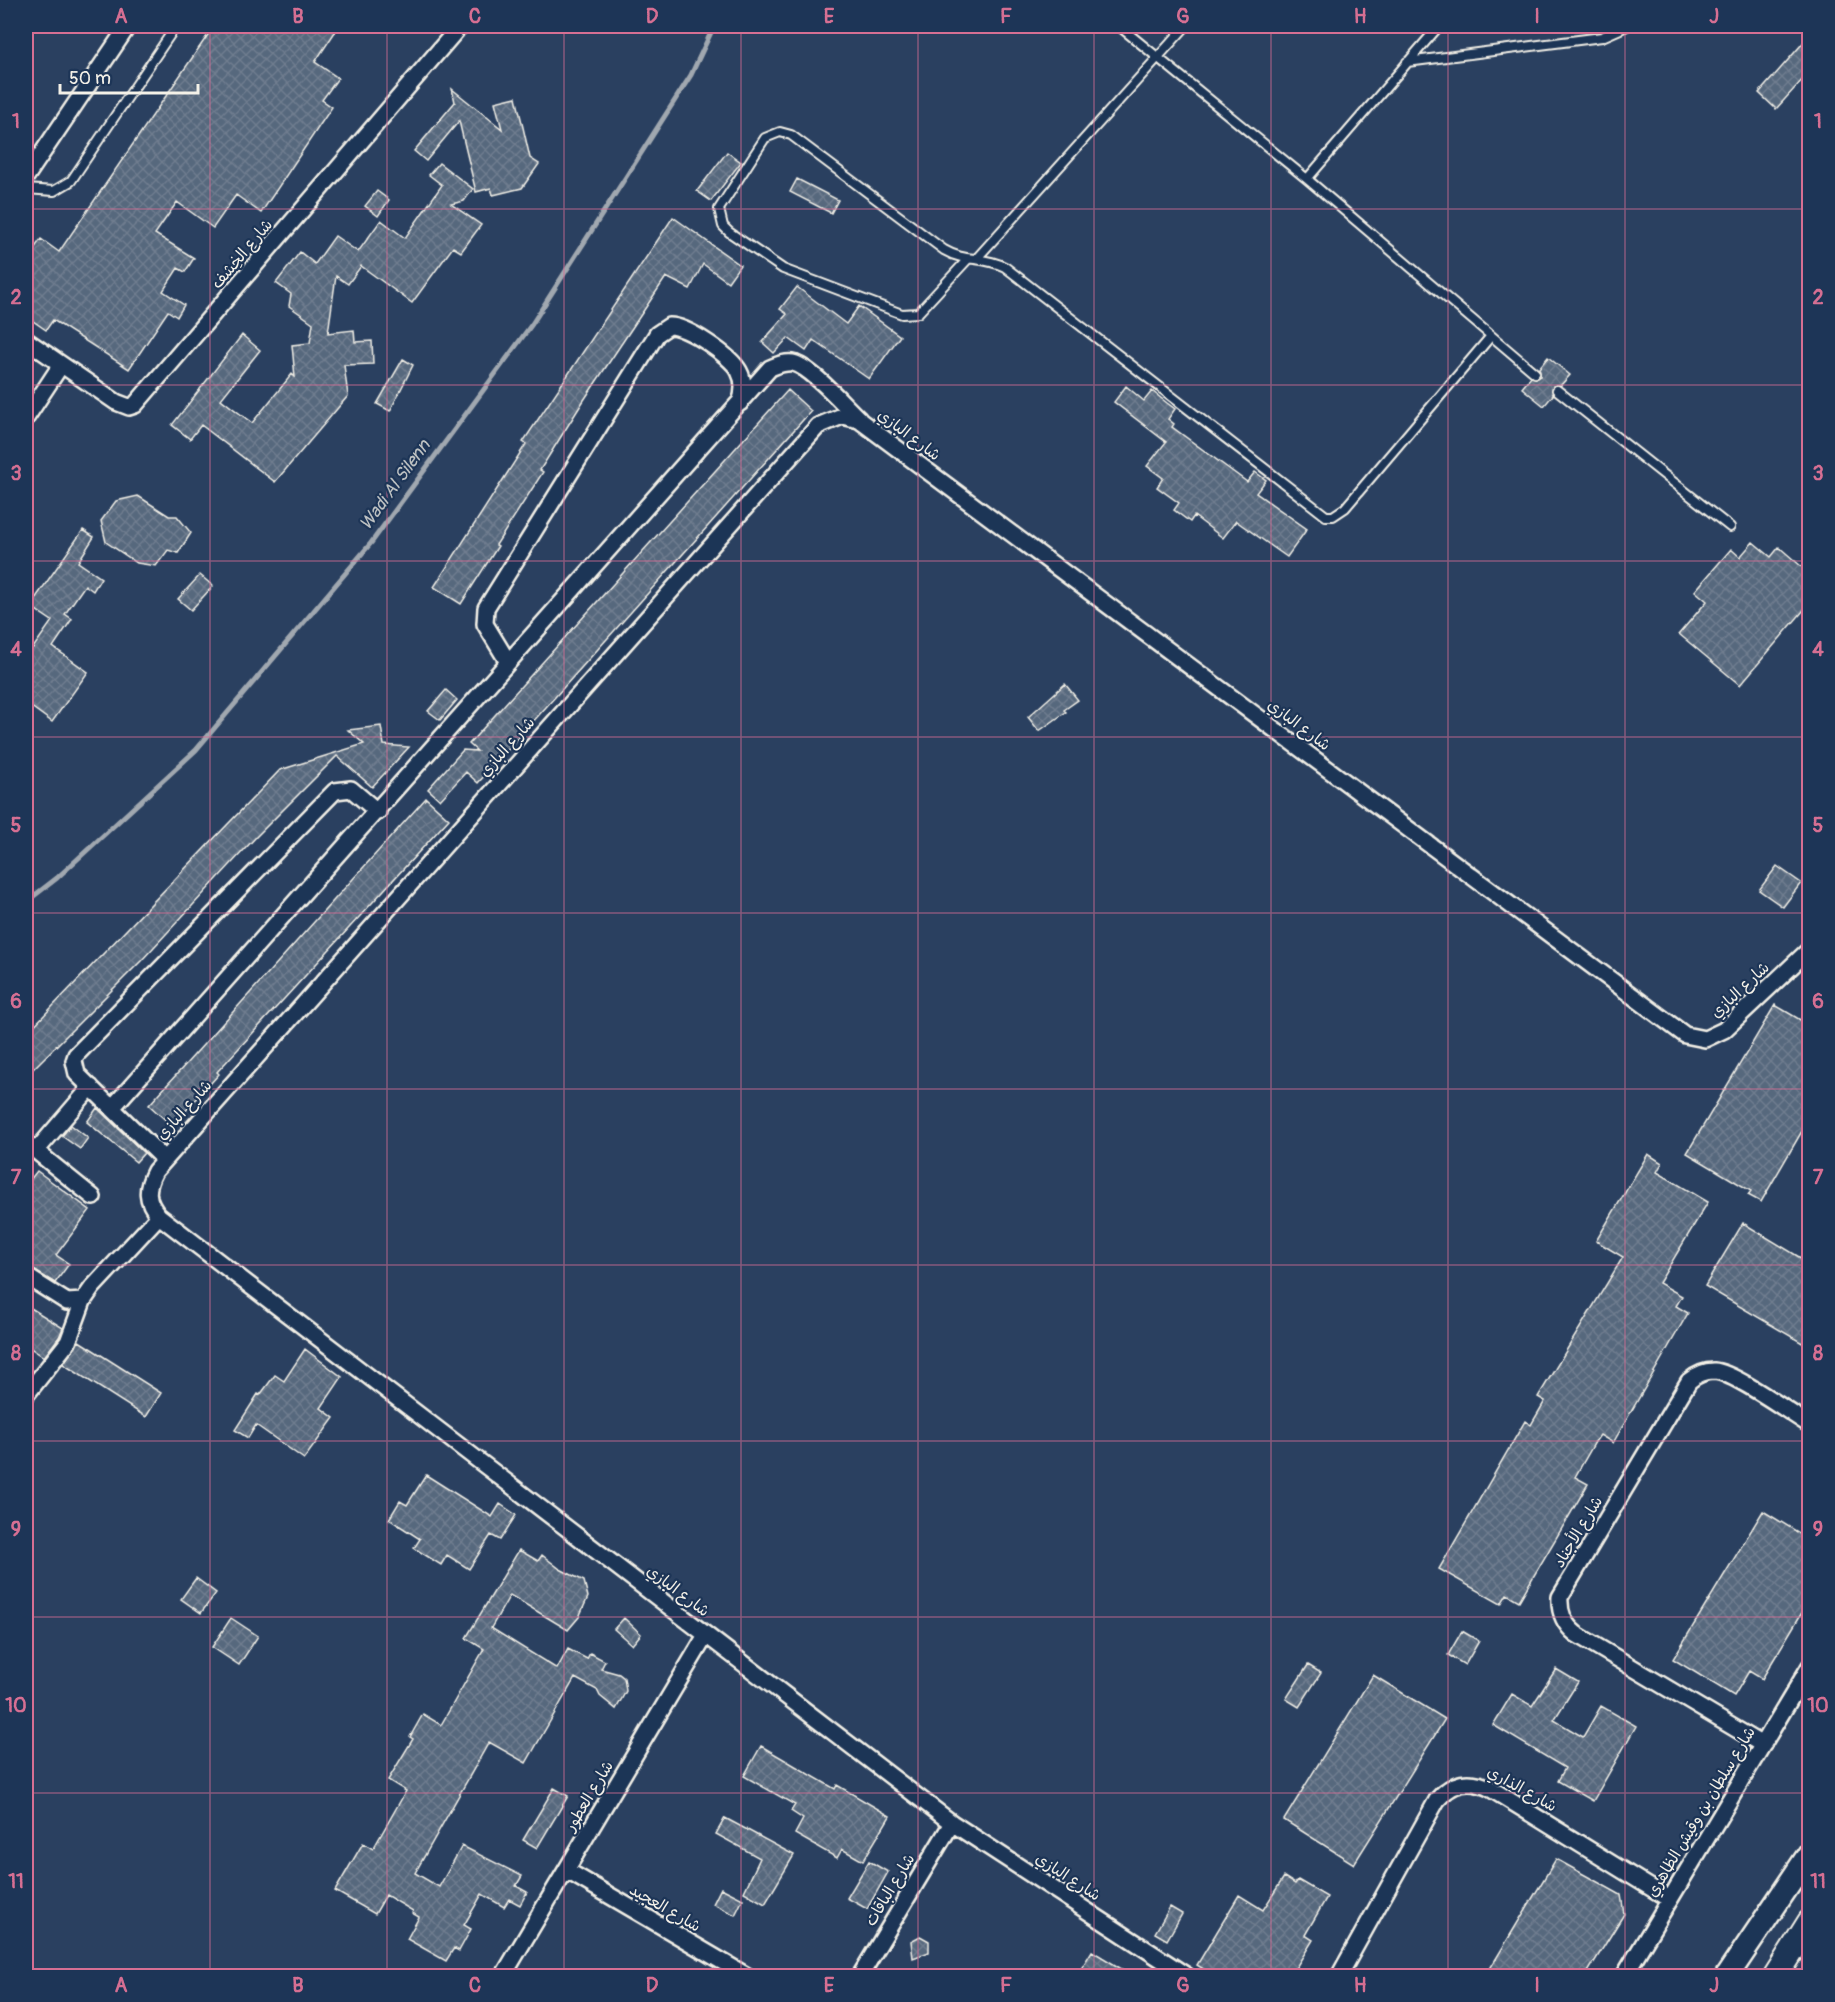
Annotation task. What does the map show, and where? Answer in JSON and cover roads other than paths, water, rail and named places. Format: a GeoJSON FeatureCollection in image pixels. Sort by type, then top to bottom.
{"type":"FeatureCollection","features":[{"type":"Feature","properties":{"kind":"highway"},"geometry":{"type":"LineString","coordinates":[[1776,1977],[1809,1922]]}},
{"type":"Feature","properties":{"kind":"main road"},"geometry":{"type":"LineString","coordinates":[[1727,1977],[1809,1853]]}},
{"type":"Feature","properties":{"kind":"street"},"geometry":{"type":"LineString","coordinates":[[26,177],[128,26]]}},
{"type":"Feature","properties":{"kind":"street","name":"شارع الخِشف"},"geometry":{"type":"LineString","coordinates":[[26,340],[122,405],[135,405],[142,400],[460,26]]}},
{"type":"Feature","properties":{"kind":"street"},"geometry":{"type":"LineString","coordinates":[[508,662],[485,624],[486,608],[657,334],[669,326],[685,328],[733,363],[743,382],[740,405]]}},
{"type":"Feature","properties":{"kind":"street"},"geometry":{"type":"LineString","coordinates":[[112,1108],[378,812],[508,662],[740,405],[770,368],[782,363],[796,363],[807,370],[859,420]]}},
{"type":"Feature","properties":{"kind":"street"},"geometry":{"type":"LineString","coordinates":[[26,418],[61,365]]}},
{"type":"Feature","properties":{"kind":"street","name":"شارع البازي"},"geometry":{"type":"LineString","coordinates":[[1187,1977],[1168,1971],[952,1823],[159,1216],[152,1208],[147,1191],[155,1171],[818,426],[842,416],[859,420],[1684,1035],[1705,1039],[1724,1030],[1809,949]]}},
{"type":"Feature","properties":{"kind":"street"},"geometry":{"type":"LineString","coordinates":[[164,1159],[75,1069],[74,1061],[79,1050],[335,791],[351,789],[378,812]]}},
{"type":"Feature","properties":{"kind":"street"},"geometry":{"type":"LineString","coordinates":[[91,1087],[31,1147],[93,1197]]}},
{"type":"Feature","properties":{"kind":"street"},"geometry":{"type":"LineString","coordinates":[[26,1395],[68,1342],[83,1301],[92,1288],[159,1216]]}},
{"type":"Feature","properties":{"kind":"street"},"geometry":{"type":"LineString","coordinates":[[26,1276],[67,1302],[83,1301]]}},
{"type":"Feature","properties":{"kind":"street","name":"شارع الأجناد"},"geometry":{"type":"LineString","coordinates":[[1763,1745],[1576,1634],[1564,1622],[1560,1597],[1689,1382],[1696,1376],[1704,1372],[1722,1372],[1809,1425]]}},
{"type":"Feature","properties":{"kind":"street","name":"شارع العطور"},"geometry":{"type":"LineString","coordinates":[[503,1977],[706,1635]]}},
{"type":"Feature","properties":{"kind":"street","name":"شارع سلطان بن وقيش الظاهري"},"geometry":{"type":"LineString","coordinates":[[1624,1977],[1809,1666]]}},
{"type":"Feature","properties":{"kind":"street","name":"شارع الذاري"},"geometry":{"type":"LineString","coordinates":[[1339,1977],[1437,1800],[1452,1786],[1462,1783],[1472,1782],[1491,1789],[1669,1899]]}},
{"type":"Feature","properties":{"kind":"street","name":"شارع الباقات"},"geometry":{"type":"LineString","coordinates":[[860,1977],[952,1823]]}},
{"type":"Feature","properties":{"kind":"street","name":"شارع العجيد"},"geometry":{"type":"LineString","coordinates":[[566,1870],[747,1977]]}},
{"type":"Feature","properties":{"kind":"lane"},"geometry":{"type":"LineString","coordinates":[[26,189],[54,191],[71,181],[176,26]]}},
{"type":"Feature","properties":{"kind":"lane"},"geometry":{"type":"LineString","coordinates":[[1119,26],[1307,179],[1535,373]]}},
{"type":"Feature","properties":{"kind":"lane"},"geometry":{"type":"LineString","coordinates":[[977,258],[1186,26]]}},
{"type":"Feature","properties":{"kind":"lane"},"geometry":{"type":"LineString","coordinates":[[1307,179],[1439,26]]}},
{"type":"Feature","properties":{"kind":"lane"},"geometry":{"type":"LineString","coordinates":[[1407,62],[1602,38],[1628,26]]}},
{"type":"Feature","properties":{"kind":"lane"},"geometry":{"type":"LineString","coordinates":[[968,259],[918,313],[902,314],[783,269],[729,232],[723,226],[719,209],[765,138],[772,134],[786,133],[944,250],[960,258],[988,259],[1005,267],[1326,516],[1334,516],[1345,508],[1491,336]]}},
{"type":"Feature","properties":{"kind":"lane"},"geometry":{"type":"LineString","coordinates":[[1557,390],[1730,527]]}},
{"type":"Feature","properties":{"kind":"waterway","name":"Wadi Al Silenn"},"geometry":{"type":"LineString","coordinates":[[26,902],[57,878],[196,750],[371,543],[532,324],[691,75],[714,26]]}}]}
